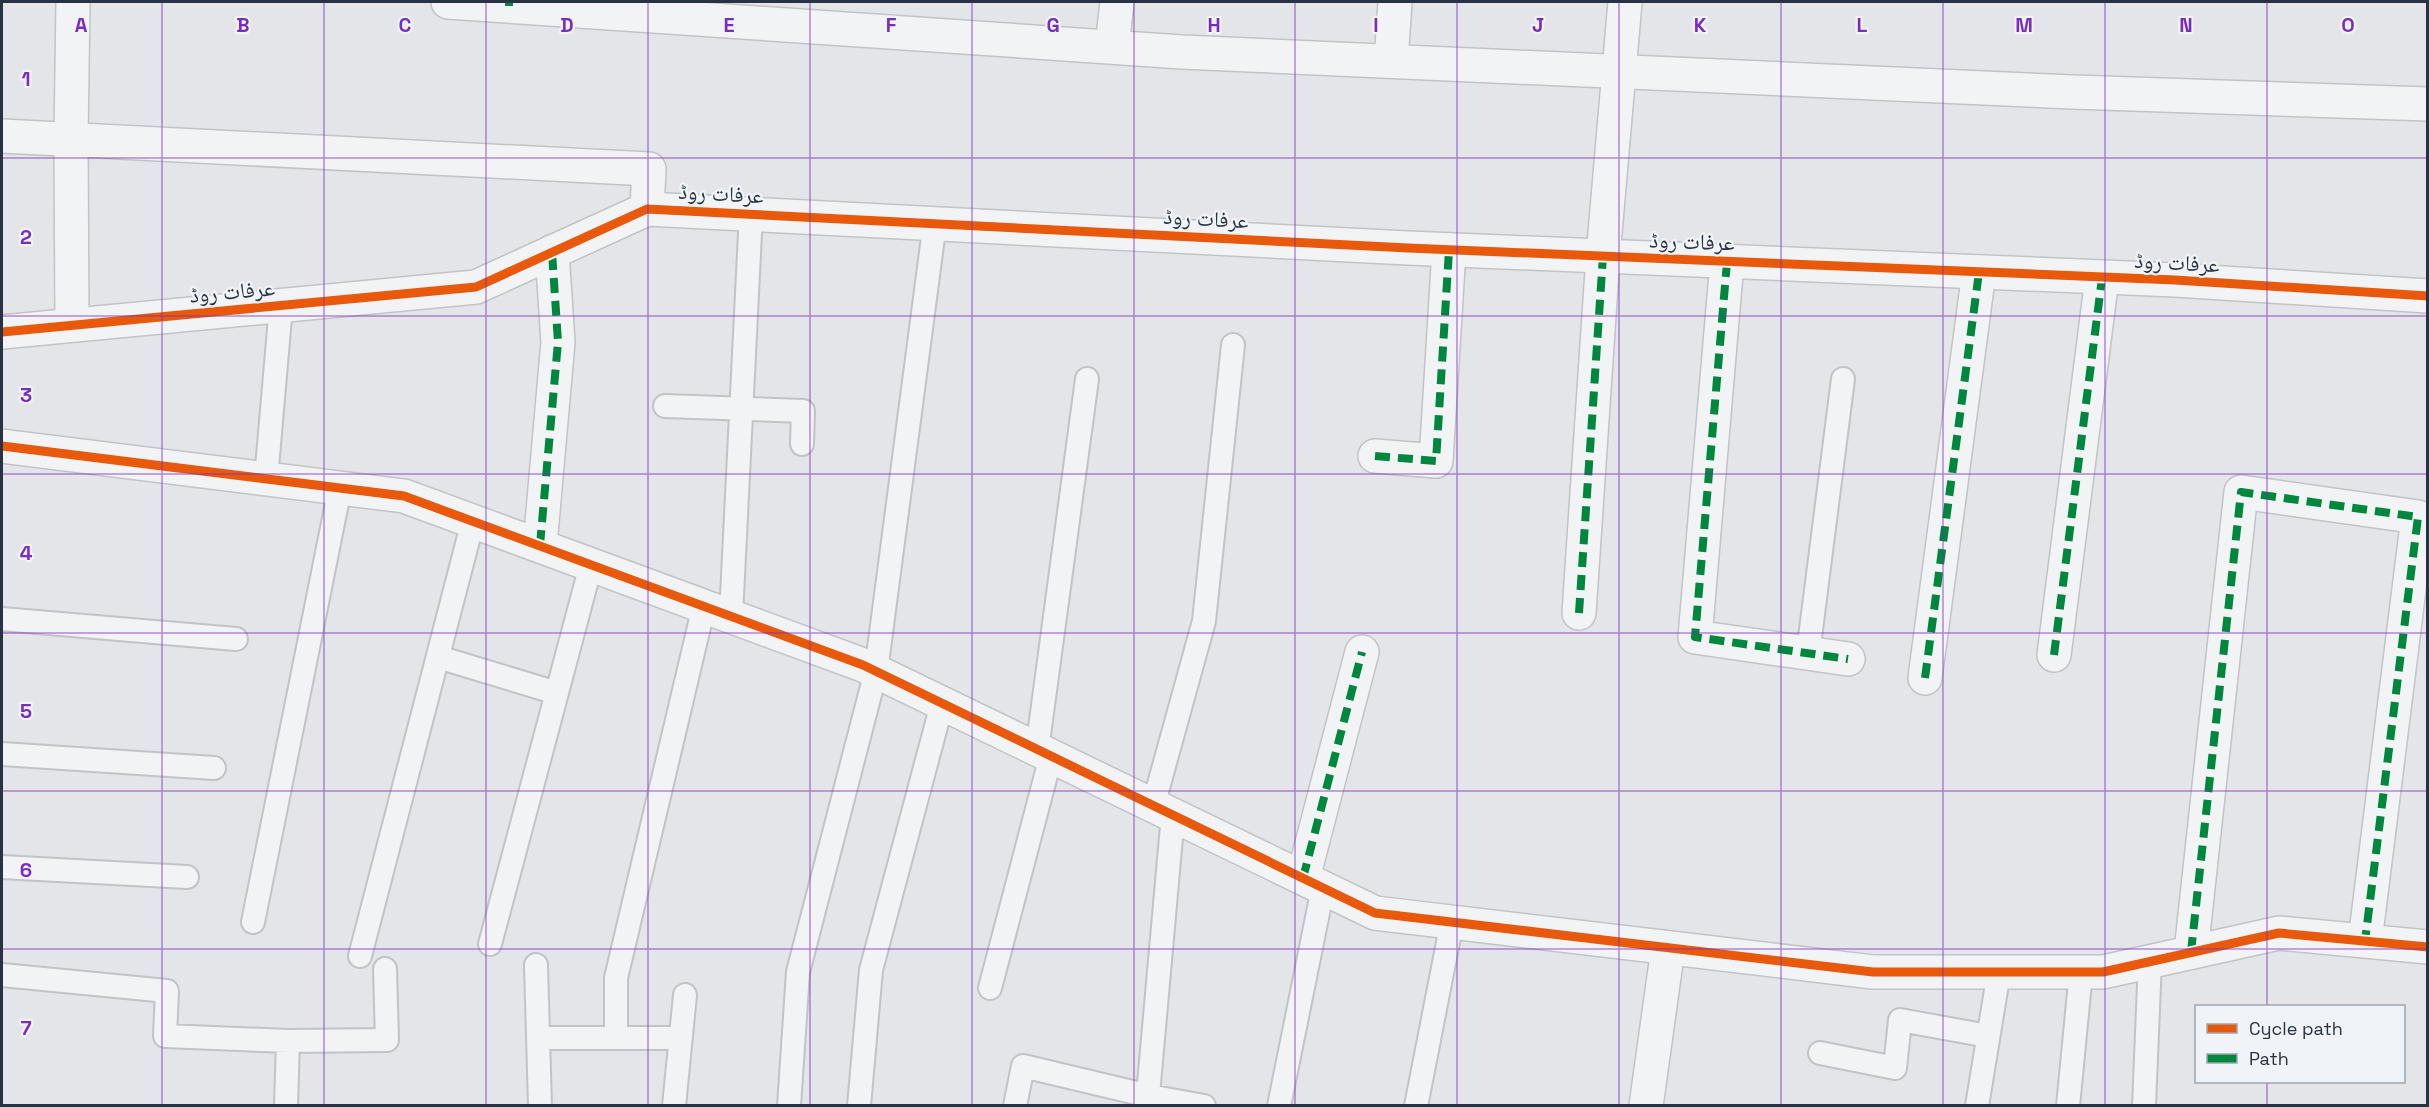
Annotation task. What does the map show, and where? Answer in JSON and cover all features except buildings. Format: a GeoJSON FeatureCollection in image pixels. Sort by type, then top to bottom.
{"type":"FeatureCollection","features":[{"type":"Feature","properties":{"kind":"street"},"geometry":{"type":"LineString","coordinates":[[72,325],[73,2]]}},
{"type":"Feature","properties":{"kind":"street"},"geometry":{"type":"LineString","coordinates":[[448,2],[718,11],[1112,47],[1619,71],[2427,104]]}},
{"type":"Feature","properties":{"kind":"street"},"geometry":{"type":"LineString","coordinates":[[1112,47],[1117,2]]}},
{"type":"Feature","properties":{"kind":"street"},"geometry":{"type":"LineString","coordinates":[[1391,61],[1395,2]]}},
{"type":"Feature","properties":{"kind":"street"},"geometry":{"type":"LineString","coordinates":[[1579,613],[1603,256],[1625,2]]}},
{"type":"Feature","properties":{"kind":"street"},"geometry":{"type":"LineString","coordinates":[[2,136],[649,168],[647,209]]}},
{"type":"Feature","properties":{"kind":"street","name":"عرفات روڈ"},"geometry":{"type":"LineString","coordinates":[[2,332],[476,287],[647,209],[1449,249],[2102,278],[2427,296]]}},
{"type":"Feature","properties":{"kind":"street"},"geometry":{"type":"LineString","coordinates":[[1375,456],[1436,461],[1449,249]]}},
{"type":"Feature","properties":{"kind":"street"},"geometry":{"type":"LineString","coordinates":[[540,546],[558,342],[552,252]]}},
{"type":"Feature","properties":{"kind":"street"},"geometry":{"type":"LineString","coordinates":[[1727,262],[1695,637],[1848,659]]}},
{"type":"Feature","properties":{"kind":"street"},"geometry":{"type":"LineString","coordinates":[[1925,678],[1979,272]]}},
{"type":"Feature","properties":{"kind":"street"},"geometry":{"type":"LineString","coordinates":[[2054,655],[2102,278]]}},
{"type":"Feature","properties":{"kind":"street"},"geometry":{"type":"LineString","coordinates":[[2,446],[404,496],[876,671],[1375,913],[1873,972],[2103,972],[2279,933],[2427,946]]}},
{"type":"Feature","properties":{"kind":"street"},"geometry":{"type":"LineString","coordinates":[[2191,952],[2241,492],[2418,517],[2365,940]]}},
{"type":"Feature","properties":{"kind":"street"},"geometry":{"type":"LineString","coordinates":[[1313,883],[1362,652]]}},
{"type":"Feature","properties":{"kind":"street"},"geometry":{"type":"LineString","coordinates":[[1646,1106],[1668,948]]}},
{"type":"Feature","properties":{"kind":"lane"},"geometry":{"type":"LineString","coordinates":[[616,1038],[616,978],[718,611],[742,408],[751,213]]}},
{"type":"Feature","properties":{"kind":"lane"},"geometry":{"type":"LineString","coordinates":[[789,1106],[798,972],[876,671],[935,222]]}},
{"type":"Feature","properties":{"kind":"lane"},"geometry":{"type":"LineString","coordinates":[[266,478],[281,306]]}},
{"type":"Feature","properties":{"kind":"lane"},"geometry":{"type":"LineString","coordinates":[[1148,1101],[1163,811],[1204,621],[1233,345]]}},
{"type":"Feature","properties":{"kind":"lane"},"geometry":{"type":"LineString","coordinates":[[990,988],[1044,753],[1087,380]]}},
{"type":"Feature","properties":{"kind":"lane"},"geometry":{"type":"LineString","coordinates":[[1808,653],[1843,380]]}},
{"type":"Feature","properties":{"kind":"lane"},"geometry":{"type":"LineString","coordinates":[[665,406],[803,411],[802,444]]}},
{"type":"Feature","properties":{"kind":"lane"},"geometry":{"type":"LineString","coordinates":[[253,922],[339,488]]}},
{"type":"Feature","properties":{"kind":"lane"},"geometry":{"type":"LineString","coordinates":[[360,956],[473,521]]}},
{"type":"Feature","properties":{"kind":"lane"},"geometry":{"type":"LineString","coordinates":[[490,944],[591,565]]}},
{"type":"Feature","properties":{"kind":"lane"},"geometry":{"type":"LineString","coordinates":[[2,619],[236,639]]}},
{"type":"Feature","properties":{"kind":"lane"},"geometry":{"type":"LineString","coordinates":[[438,657],[557,693]]}},
{"type":"Feature","properties":{"kind":"lane"},"geometry":{"type":"LineString","coordinates":[[859,1106],[871,970],[942,704]]}},
{"type":"Feature","properties":{"kind":"lane"},"geometry":{"type":"LineString","coordinates":[[2,754],[214,768]]}},
{"type":"Feature","properties":{"kind":"lane"},"geometry":{"type":"LineString","coordinates":[[2,867],[187,877]]}},
{"type":"Feature","properties":{"kind":"lane"},"geometry":{"type":"LineString","coordinates":[[1279,1106],[1313,883]]}},
{"type":"Feature","properties":{"kind":"lane"},"geometry":{"type":"LineString","coordinates":[[1416,1106],[1452,922]]}},
{"type":"Feature","properties":{"kind":"lane"},"geometry":{"type":"LineString","coordinates":[[2144,1106],[2150,961]]}},
{"type":"Feature","properties":{"kind":"lane"},"geometry":{"type":"LineString","coordinates":[[536,965],[540,1106]]}},
{"type":"Feature","properties":{"kind":"lane"},"geometry":{"type":"LineString","coordinates":[[2,975],[167,991],[165,1036],[288,1041],[387,1040],[385,969]]}},
{"type":"Feature","properties":{"kind":"lane"},"geometry":{"type":"LineString","coordinates":[[1977,1106],[1999,972]]}},
{"type":"Feature","properties":{"kind":"lane"},"geometry":{"type":"LineString","coordinates":[[2068,1106],[2080,972]]}},
{"type":"Feature","properties":{"kind":"lane"},"geometry":{"type":"LineString","coordinates":[[674,1106],[685,995]]}},
{"type":"Feature","properties":{"kind":"lane"},"geometry":{"type":"LineString","coordinates":[[1820,1053],[1895,1068],[1900,1020],[1988,1036]]}},
{"type":"Feature","properties":{"kind":"lane"},"geometry":{"type":"LineString","coordinates":[[538,1038],[681,1038]]}},
{"type":"Feature","properties":{"kind":"lane"},"geometry":{"type":"LineString","coordinates":[[286,1106],[288,1041]]}},
{"type":"Feature","properties":{"kind":"lane"},"geometry":{"type":"LineString","coordinates":[[1015,1106],[1023,1066],[1148,1101],[1204,1106]]}},
{"type":"Feature","properties":{"kind":"marked path"},"geometry":{"type":"LineString","coordinates":[[1375,456],[1436,461],[1449,250]]}},
{"type":"Feature","properties":{"kind":"marked path"},"geometry":{"type":"LineString","coordinates":[[540,545],[558,342],[552,252]]}},
{"type":"Feature","properties":{"kind":"marked path"},"geometry":{"type":"LineString","coordinates":[[1579,613],[1603,256]]}},
{"type":"Feature","properties":{"kind":"marked path"},"geometry":{"type":"LineString","coordinates":[[1727,262],[1695,637],[1848,659]]}},
{"type":"Feature","properties":{"kind":"marked path"},"geometry":{"type":"LineString","coordinates":[[1925,678],[1979,272]]}},
{"type":"Feature","properties":{"kind":"marked path"},"geometry":{"type":"LineString","coordinates":[[2054,655],[2102,278]]}},
{"type":"Feature","properties":{"kind":"marked path"},"geometry":{"type":"LineString","coordinates":[[2191,952],[2241,492],[2418,517],[2365,941]]}},
{"type":"Feature","properties":{"kind":"marked path"},"geometry":{"type":"LineString","coordinates":[[1303,878],[1362,652]]}},
{"type":"Feature","properties":{"kind":"cycle path"},"geometry":{"type":"LineString","coordinates":[[2,332],[476,287],[647,209],[1408,248],[2175,280],[2428,296]]}},
{"type":"Feature","properties":{"kind":"cycle path"},"geometry":{"type":"LineString","coordinates":[[2,446],[404,496],[863,665],[1375,913],[1873,972],[2103,972],[2279,933],[2428,947]]}}]}
